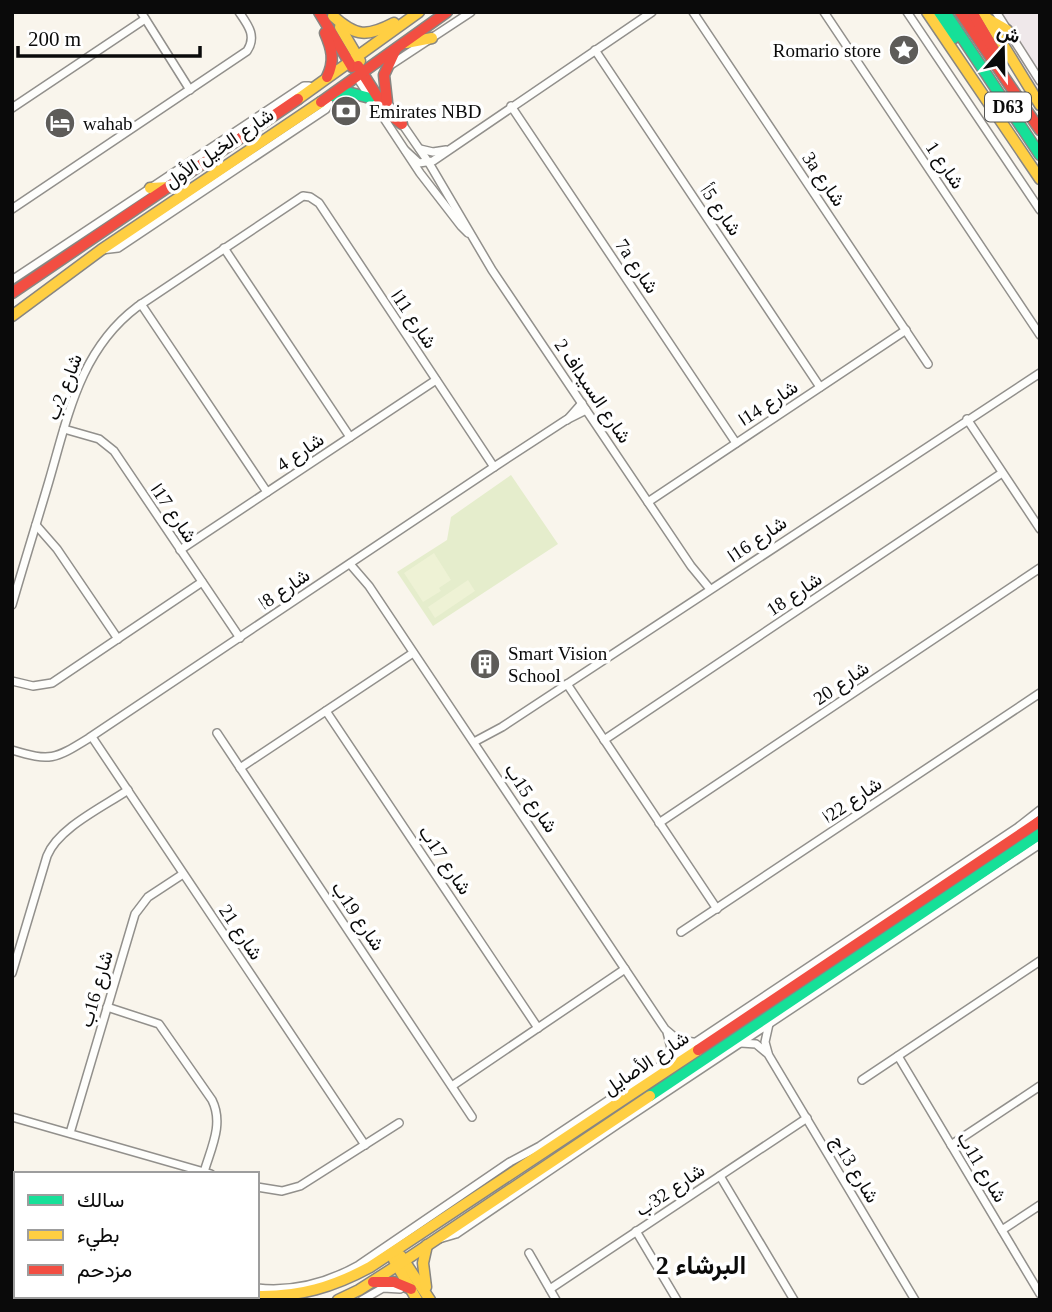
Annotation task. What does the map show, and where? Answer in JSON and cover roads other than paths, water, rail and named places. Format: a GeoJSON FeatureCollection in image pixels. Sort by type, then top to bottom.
{"type":"FeatureCollection","features":[{"type":"Feature","properties":{"kind":"main road","name":"شارع الخيل الأول"},"geometry":{"type":"LineString","coordinates":[[12,293],[319,85],[399,44],[447,12]]}},
{"type":"Feature","properties":{"kind":"main road"},"geometry":{"type":"LineString","coordinates":[[927,12],[1040,179]]}},
{"type":"Feature","properties":{"kind":"main road"},"geometry":{"type":"LineString","coordinates":[[935,12],[961,46],[976,59]]}},
{"type":"Feature","properties":{"kind":"main road","name":"D63"},"geometry":{"type":"LineString","coordinates":[[945,12],[1040,155]]}},
{"type":"Feature","properties":{"kind":"main road","name":"D63"},"geometry":{"type":"LineString","coordinates":[[960,12],[1040,130]]}},
{"type":"Feature","properties":{"kind":"main road"},"geometry":{"type":"LineString","coordinates":[[972,12],[998,56],[1010,85]]}},
{"type":"Feature","properties":{"kind":"main road","name":"شارع الخيل الأول"},"geometry":{"type":"LineString","coordinates":[[12,316],[101,250],[329,97],[358,66],[418,13]]}},
{"type":"Feature","properties":{"kind":"main road"},"geometry":{"type":"LineString","coordinates":[[326,14],[350,31],[367,34],[418,13]]}},
{"type":"Feature","properties":{"kind":"main road"},"geometry":{"type":"LineString","coordinates":[[326,14],[387,113],[402,124]]}},
{"type":"Feature","properties":{"kind":"main road"},"geometry":{"type":"LineString","coordinates":[[319,85],[331,68],[333,54],[322,26],[326,14]]}},
{"type":"Feature","properties":{"kind":"main road"},"geometry":{"type":"LineString","coordinates":[[989,14],[1007,30]]}},
{"type":"Feature","properties":{"kind":"main road"},"geometry":{"type":"LineString","coordinates":[[989,14],[1040,105]]}},
{"type":"Feature","properties":{"kind":"main road"},"geometry":{"type":"LineString","coordinates":[[387,102],[382,80],[399,44],[432,38]]}},
{"type":"Feature","properties":{"kind":"main road"},"geometry":{"type":"LineString","coordinates":[[295,118],[301,108],[358,66]]}},
{"type":"Feature","properties":{"kind":"main road"},"geometry":{"type":"LineString","coordinates":[[329,97],[354,93],[370,98]]}},
{"type":"Feature","properties":{"kind":"main road"},"geometry":{"type":"LineString","coordinates":[[150,188],[170,187]]}},
{"type":"Feature","properties":{"kind":"main road"},"geometry":{"type":"LineString","coordinates":[[66,257],[75,238]]}},
{"type":"Feature","properties":{"kind":"main road","name":"شارع الأصايل"},"geometry":{"type":"LineString","coordinates":[[338,1300],[369,1283],[461,1202],[724,1032],[1040,821]]}},
{"type":"Feature","properties":{"kind":"main road","name":"شارع الأصايل"},"geometry":{"type":"LineString","coordinates":[[259,1296],[308,1293],[341,1283],[431,1242],[616,1121],[1040,834]]}},
{"type":"Feature","properties":{"kind":"main road"},"geometry":{"type":"LineString","coordinates":[[1014,852],[1027,853]]}},
{"type":"Feature","properties":{"kind":"main road"},"geometry":{"type":"LineString","coordinates":[[927,918],[934,904]]}},
{"type":"Feature","properties":{"kind":"main road"},"geometry":{"type":"LineString","coordinates":[[430,1300],[423,1271],[431,1242]]}},
{"type":"Feature","properties":{"kind":"main road"},"geometry":{"type":"LineString","coordinates":[[398,1258],[430,1300]]}},
{"type":"Feature","properties":{"kind":"main road"},"geometry":{"type":"LineString","coordinates":[[398,1258],[414,1295]]}},
{"type":"Feature","properties":{"kind":"main road"},"geometry":{"type":"LineString","coordinates":[[369,1283],[394,1282],[414,1295]]}},
{"type":"Feature","properties":{"kind":"street"},"geometry":{"type":"LineString","coordinates":[[12,209],[250,47],[251,32],[239,12]]}},
{"type":"Feature","properties":{"kind":"street"},"geometry":{"type":"LineString","coordinates":[[386,68],[471,12]]}},
{"type":"Feature","properties":{"kind":"street"},"geometry":{"type":"LineString","coordinates":[[406,151],[419,163],[429,163],[652,12]]}},
{"type":"Feature","properties":{"kind":"street","name":"3a شارع"},"geometry":{"type":"LineString","coordinates":[[693,12],[928,364]]}},
{"type":"Feature","properties":{"kind":"street","name":"شارع 1"},"geometry":{"type":"LineString","coordinates":[[824,12],[1040,335]]}},
{"type":"Feature","properties":{"kind":"street"},"geometry":{"type":"LineString","coordinates":[[907,12],[1040,210]]}},
{"type":"Feature","properties":{"kind":"street"},"geometry":{"type":"LineString","coordinates":[[12,108],[143,16],[190,90]]}},
{"type":"Feature","properties":{"kind":"street"},"geometry":{"type":"LineString","coordinates":[[1007,30],[1040,81]]}},
{"type":"Feature","properties":{"kind":"street","name":"شارع 5أ"},"geometry":{"type":"LineString","coordinates":[[595,50],[820,387]]}},
{"type":"Feature","properties":{"kind":"street","name":"شارع السيداف 2"},"geometry":{"type":"LineString","coordinates":[[358,66],[370,98],[469,234]]}},
{"type":"Feature","properties":{"kind":"street","name":"شارع السيداف 2"},"geometry":{"type":"LineString","coordinates":[[358,66],[420,149],[469,234],[708,591]]}},
{"type":"Feature","properties":{"kind":"street"},"geometry":{"type":"LineString","coordinates":[[12,280],[304,86],[319,85]]}},
{"type":"Feature","properties":{"kind":"street"},"geometry":{"type":"LineString","coordinates":[[101,250],[118,248],[270,147],[326,109],[329,97]]}},
{"type":"Feature","properties":{"kind":"street","name":"7a شارع"},"geometry":{"type":"LineString","coordinates":[[511,106],[736,443]]}},
{"type":"Feature","properties":{"kind":"street"},"geometry":{"type":"LineString","coordinates":[[420,149],[433,152],[446,150]]}},
{"type":"Feature","properties":{"kind":"street","name":"شارع 2ب"},"geometry":{"type":"LineString","coordinates":[[12,605],[76,389],[96,349],[117,324],[141,304],[303,196]]}},
{"type":"Feature","properties":{"kind":"street","name":"شارع 11ا"},"geometry":{"type":"LineString","coordinates":[[303,196],[310,197],[318,204],[494,467]]}},
{"type":"Feature","properties":{"kind":"street"},"geometry":{"type":"LineString","coordinates":[[224,248],[350,437]]}},
{"type":"Feature","properties":{"kind":"street"},"geometry":{"type":"LineString","coordinates":[[141,304],[267,492]]}},
{"type":"Feature","properties":{"kind":"street","name":"شارع 14ا"},"geometry":{"type":"LineString","coordinates":[[648,502],[906,330]]}},
{"type":"Feature","properties":{"kind":"street","name":"شارع 16ا"},"geometry":{"type":"LineString","coordinates":[[1029,378],[1040,367]]}},
{"type":"Feature","properties":{"kind":"street","name":"شارع 16ا"},"geometry":{"type":"LineString","coordinates":[[476,744],[1040,373]]}},
{"type":"Feature","properties":{"kind":"street","name":"شارع 4"},"geometry":{"type":"LineString","coordinates":[[180,550],[436,380]]}},
{"type":"Feature","properties":{"kind":"street","name":"شارع 8ا"},"geometry":{"type":"LineString","coordinates":[[12,750],[36,757],[52,758],[62,755],[584,407]]}},
{"type":"Feature","properties":{"kind":"street"},"geometry":{"type":"LineString","coordinates":[[967,419],[1040,529]]}},
{"type":"Feature","properties":{"kind":"street","name":"شارع 17ا"},"geometry":{"type":"LineString","coordinates":[[64,429],[93,437],[114,451],[240,638]]}},
{"type":"Feature","properties":{"kind":"street","name":"شارع 18"},"geometry":{"type":"LineString","coordinates":[[604,740],[1002,474]]}},
{"type":"Feature","properties":{"kind":"street"},"geometry":{"type":"LineString","coordinates":[[36,525],[57,549],[118,639]]}},
{"type":"Feature","properties":{"kind":"street","name":"شارع 15ب"},"geometry":{"type":"LineString","coordinates":[[352,563],[665,1028]]}},
{"type":"Feature","properties":{"kind":"street","name":"شارع 20"},"geometry":{"type":"LineString","coordinates":[[659,823],[1040,568]]}},
{"type":"Feature","properties":{"kind":"street"},"geometry":{"type":"LineString","coordinates":[[12,681],[33,686],[47,685],[202,582]]}},
{"type":"Feature","properties":{"kind":"street"},"geometry":{"type":"LineString","coordinates":[[240,768],[413,653]]}},
{"type":"Feature","properties":{"kind":"street"},"geometry":{"type":"LineString","coordinates":[[567,684],[717,909]]}},
{"type":"Feature","properties":{"kind":"street","name":"شارع 22ا"},"geometry":{"type":"LineString","coordinates":[[681,932],[1040,693]]}},
{"type":"Feature","properties":{"kind":"street","name":"شارع 17ب"},"geometry":{"type":"LineString","coordinates":[[326,711],[538,1028]]}},
{"type":"Feature","properties":{"kind":"street","name":"شارع 19ب"},"geometry":{"type":"LineString","coordinates":[[217,733],[472,1117]]}},
{"type":"Feature","properties":{"kind":"street","name":"شارع 21"},"geometry":{"type":"LineString","coordinates":[[92,737],[365,1145]]}},
{"type":"Feature","properties":{"kind":"street"},"geometry":{"type":"LineString","coordinates":[[12,973],[53,843],[63,833],[128,790]]}},
{"type":"Feature","properties":{"kind":"street"},"geometry":{"type":"LineString","coordinates":[[584,1121],[663,1064],[1040,810]]}},
{"type":"Feature","properties":{"kind":"street"},"geometry":{"type":"LineString","coordinates":[[616,1121],[737,1045],[1040,845]]}},
{"type":"Feature","properties":{"kind":"street","name":"شارع 16ب"},"geometry":{"type":"LineString","coordinates":[[70,1133],[135,914],[148,897],[183,874]]}},
{"type":"Feature","properties":{"kind":"street"},"geometry":{"type":"LineString","coordinates":[[862,1080],[1040,961]]}},
{"type":"Feature","properties":{"kind":"street"},"geometry":{"type":"LineString","coordinates":[[452,1086],[625,969]]}},
{"type":"Feature","properties":{"kind":"street"},"geometry":{"type":"LineString","coordinates":[[107,1007],[159,1024],[212,1100],[218,1123],[207,1172]]}},
{"type":"Feature","properties":{"kind":"street"},"geometry":{"type":"LineString","coordinates":[[768,1054],[765,1041],[769,1024]]}},
{"type":"Feature","properties":{"kind":"street"},"geometry":{"type":"LineString","coordinates":[[665,1028],[682,1042],[690,1043],[724,1032]]}},
{"type":"Feature","properties":{"kind":"street"},"geometry":{"type":"LineString","coordinates":[[663,1064],[671,1048],[665,1028]]}},
{"type":"Feature","properties":{"kind":"street"},"geometry":{"type":"LineString","coordinates":[[737,1045],[747,1042],[756,1044],[768,1054]]}},
{"type":"Feature","properties":{"kind":"street","name":"شارع 13ج"},"geometry":{"type":"LineString","coordinates":[[768,1054],[915,1300]]}},
{"type":"Feature","properties":{"kind":"street","name":"شارع 11ب"},"geometry":{"type":"LineString","coordinates":[[898,1056],[1040,1294]]}},
{"type":"Feature","properties":{"kind":"street"},"geometry":{"type":"LineString","coordinates":[[951,1145],[1040,1086]]}},
{"type":"Feature","properties":{"kind":"street"},"geometry":{"type":"LineString","coordinates":[[12,1117],[204,1172]]}},
{"type":"Feature","properties":{"kind":"street","name":"شارع 32ب"},"geometry":{"type":"LineString","coordinates":[[550,1289],[807,1118]]}},
{"type":"Feature","properties":{"kind":"street"},"geometry":{"type":"LineString","coordinates":[[259,1187],[282,1191],[300,1186],[399,1122]]}},
{"type":"Feature","properties":{"kind":"street"},"geometry":{"type":"LineString","coordinates":[[720,1176],[794,1300]]}},
{"type":"Feature","properties":{"kind":"street"},"geometry":{"type":"LineString","coordinates":[[259,1288],[286,1293],[347,1272],[461,1202]]}},
{"type":"Feature","properties":{"kind":"street"},"geometry":{"type":"LineString","coordinates":[[1002,1230],[1040,1205]]}},
{"type":"Feature","properties":{"kind":"street"},"geometry":{"type":"LineString","coordinates":[[636,1231],[677,1300]]}},
{"type":"Feature","properties":{"kind":"street"},"geometry":{"type":"LineString","coordinates":[[528,1253],[556,1300]]}},
{"type":"Feature","properties":{"kind":"street"},"geometry":{"type":"LineString","coordinates":[[362,1300],[377,1290],[388,1287],[414,1295]]}},
{"type":"Feature","properties":{"kind":"place","name":"Romario store"},"geometry":{"type":"Point","coordinates":[904,50]}},
{"type":"Feature","properties":{"kind":"place","name":"Emirates NBD"},"geometry":{"type":"Point","coordinates":[346,111]}},
{"type":"Feature","properties":{"kind":"place","name":"wahab"},"geometry":{"type":"Point","coordinates":[60,123]}},
{"type":"Feature","properties":{"kind":"place","name":"Smart Vision School"},"geometry":{"type":"Point","coordinates":[485,664]}},
{"type":"Feature","properties":{"kind":"district","name":"البرشاء 2"},"geometry":{"type":"Point","coordinates":[701,1265]}}]}
